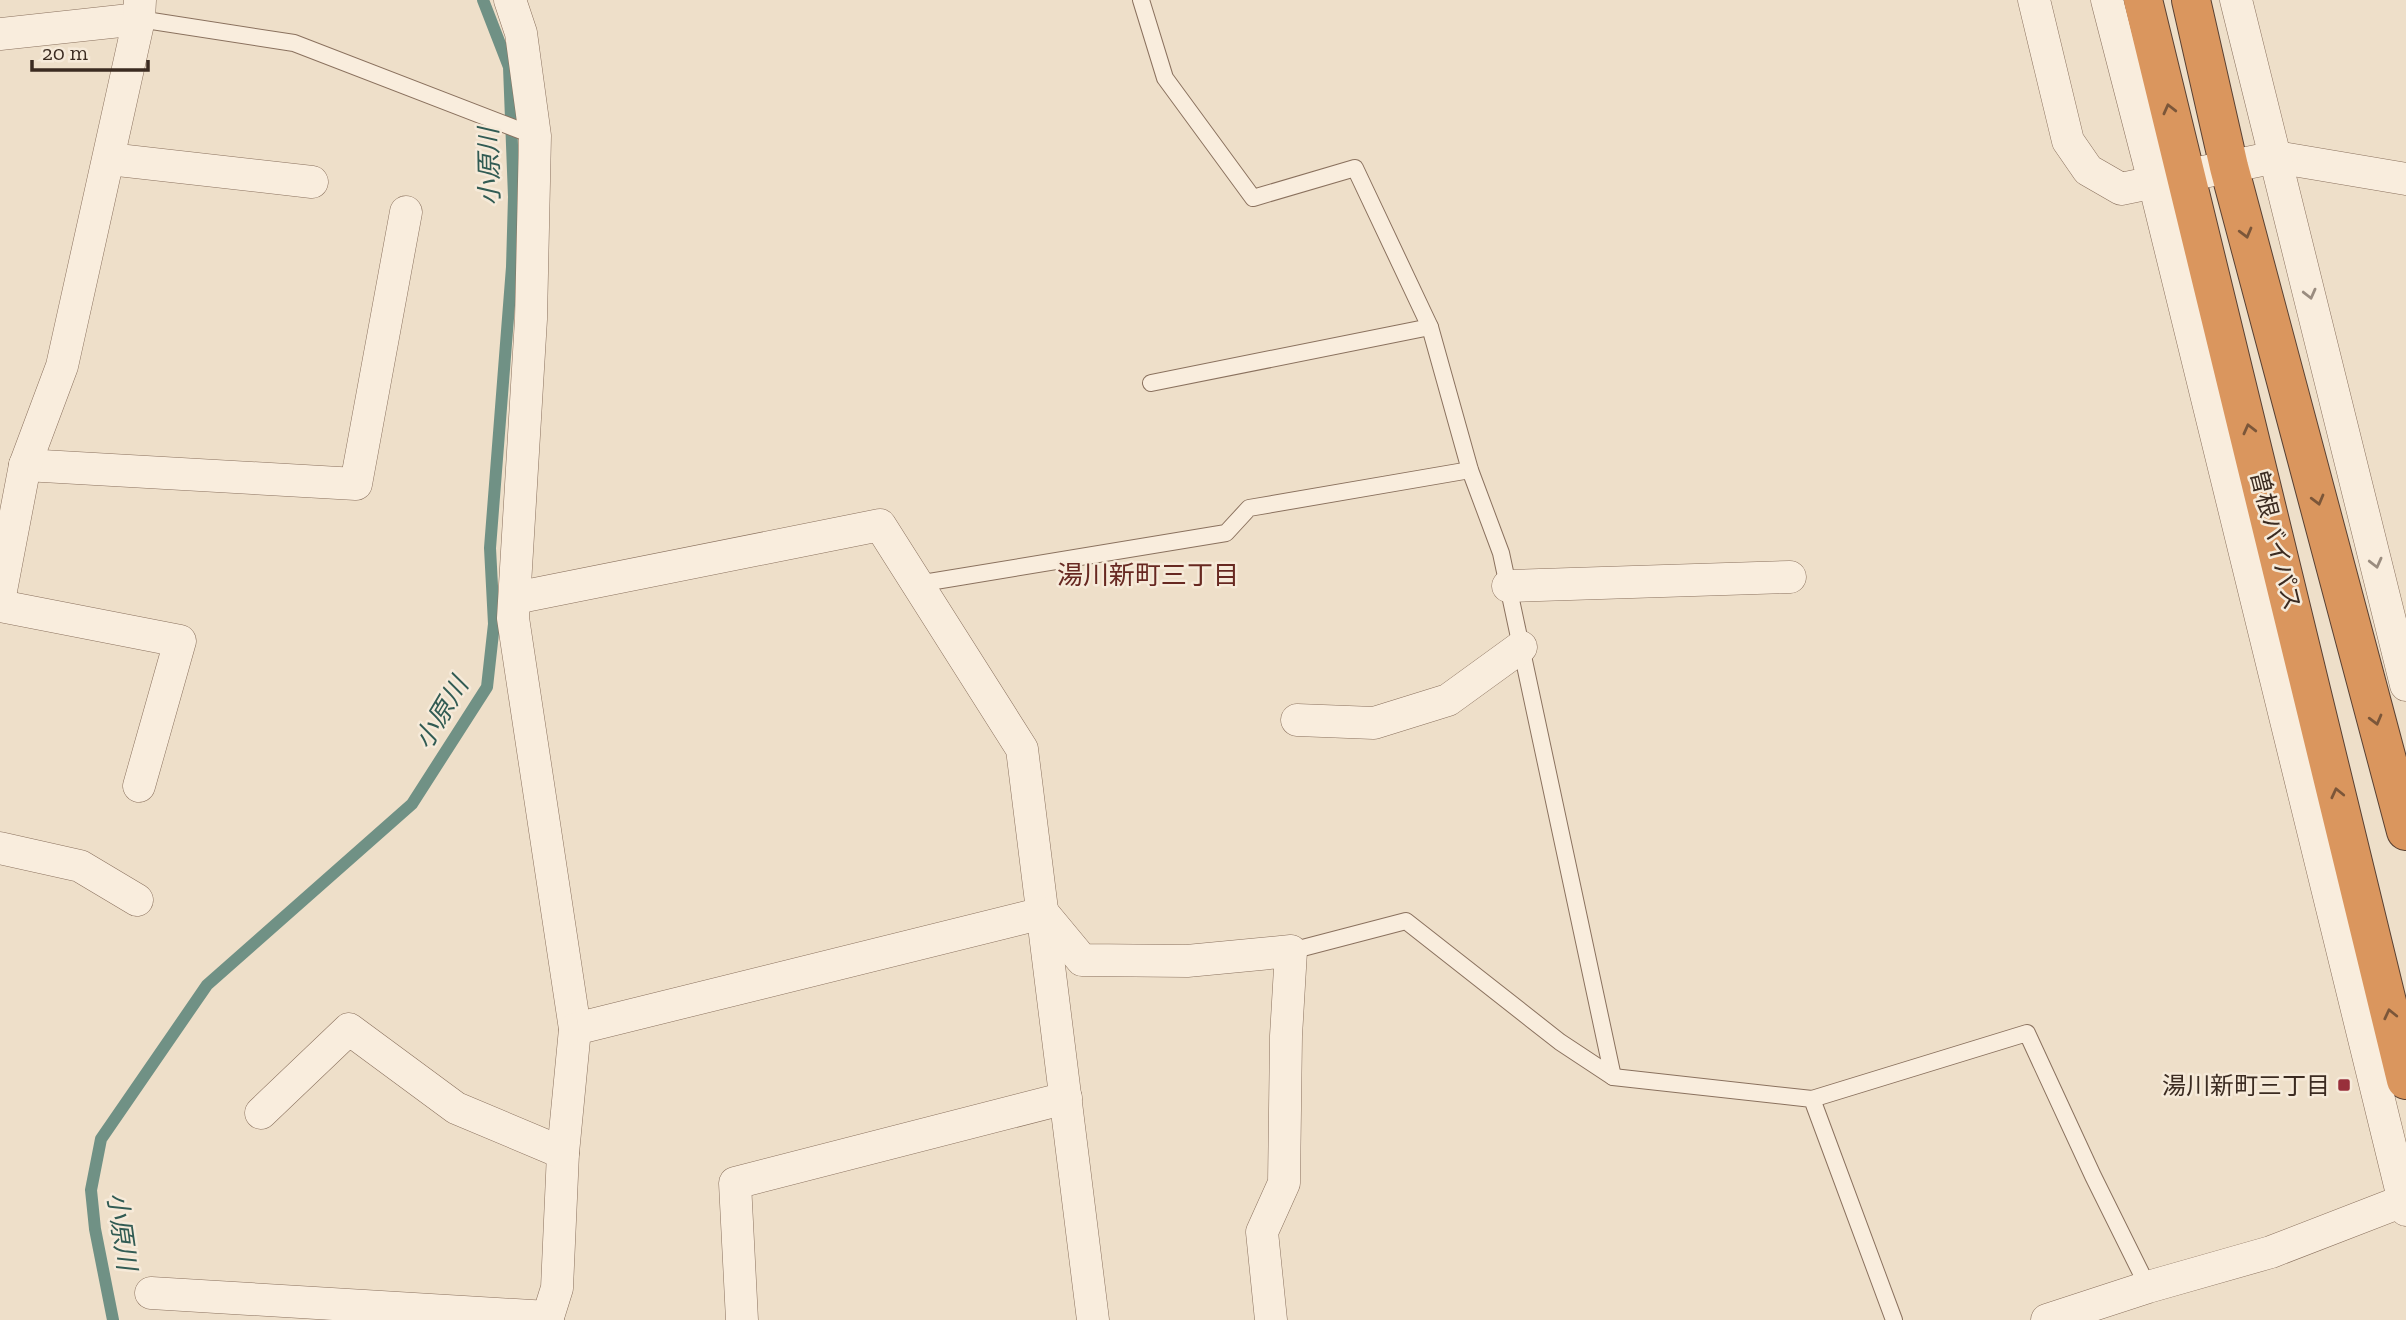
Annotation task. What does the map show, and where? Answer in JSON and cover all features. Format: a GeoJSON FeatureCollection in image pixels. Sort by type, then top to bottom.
{"type":"FeatureCollection","features":[{"type":"Feature","properties":{"kind":"highway","name":"曽根バイパス"},"geometry":{"type":"LineString","coordinates":[[2143,0],[2171,179],[2406,1080]]}},
{"type":"Feature","properties":{"kind":"highway","name":"曽根バイパス"},"geometry":{"type":"LineString","coordinates":[[2191,0],[2229,167],[2406,831]]}},
{"type":"Feature","properties":{"kind":"street"},"geometry":{"type":"LineString","coordinates":[[151,1293],[548,1319],[557,1288],[563,1153],[575,1029],[513,618],[531,318],[535,136],[522,33],[510,0]]}},
{"type":"Feature","properties":{"kind":"street"},"geometry":{"type":"LineString","coordinates":[[2033,0],[2068,141],[2088,170],[2121,189],[2276,156],[2406,178]]}},
{"type":"Feature","properties":{"kind":"street"},"geometry":{"type":"LineString","coordinates":[[2046,1320],[2271,1252],[2405,1206],[2171,179],[2107,0]]}},
{"type":"Feature","properties":{"kind":"street"},"geometry":{"type":"LineString","coordinates":[[2236,0],[2406,685]]}},
{"type":"Feature","properties":{"kind":"street"},"geometry":{"type":"LineString","coordinates":[[0,34],[140,10],[62,366],[25,465],[0,596]]}},
{"type":"Feature","properties":{"kind":"street"},"geometry":{"type":"LineString","coordinates":[[109,159],[312,182]]}},
{"type":"Feature","properties":{"kind":"street"},"geometry":{"type":"LineString","coordinates":[[25,465],[356,484],[407,212]]}},
{"type":"Feature","properties":{"kind":"street"},"geometry":{"type":"LineString","coordinates":[[515,598],[880,525],[1022,749],[1093,1320]]}},
{"type":"Feature","properties":{"kind":"street"},"geometry":{"type":"LineString","coordinates":[[1508,586],[1790,577]]}},
{"type":"Feature","properties":{"kind":"street"},"geometry":{"type":"LineString","coordinates":[[0,606],[180,641],[139,786]]}},
{"type":"Feature","properties":{"kind":"street"},"geometry":{"type":"LineString","coordinates":[[1297,720],[1374,723],[1448,700],[1521,647]]}},
{"type":"Feature","properties":{"kind":"street"},"geometry":{"type":"LineString","coordinates":[[0,848],[80,866],[137,900]]}},
{"type":"Feature","properties":{"kind":"street"},"geometry":{"type":"LineString","coordinates":[[575,1029],[1043,913]]}},
{"type":"Feature","properties":{"kind":"street"},"geometry":{"type":"LineString","coordinates":[[1043,913],[1082,960],[1187,961],[1290,951],[1284,1183],[1262,1232],[1272,1320]]}},
{"type":"Feature","properties":{"kind":"street"},"geometry":{"type":"LineString","coordinates":[[261,1113],[349,1029],[456,1108],[563,1153]]}},
{"type":"Feature","properties":{"kind":"street"},"geometry":{"type":"LineString","coordinates":[[742,1320],[735,1183],[1066,1098]]}},
{"type":"Feature","properties":{"kind":"lane"},"geometry":{"type":"LineString","coordinates":[[1141,0],[1165,78],[1253,198],[1355,168],[1430,327],[1470,470],[1501,553],[1613,1077]]}},
{"type":"Feature","properties":{"kind":"lane"},"geometry":{"type":"LineString","coordinates":[[140,10],[294,43],[535,136]]}},
{"type":"Feature","properties":{"kind":"lane"},"geometry":{"type":"LineString","coordinates":[[1151,383],[1430,327]]}},
{"type":"Feature","properties":{"kind":"lane"},"geometry":{"type":"LineString","coordinates":[[917,584],[1226,533],[1249,508],[1470,470]]}},
{"type":"Feature","properties":{"kind":"lane"},"geometry":{"type":"LineString","coordinates":[[1290,951],[1406,921],[1560,1042],[1613,1077],[1812,1099],[2027,1033],[2148,1287]]}},
{"type":"Feature","properties":{"kind":"lane"},"geometry":{"type":"LineString","coordinates":[[1812,1099],[1894,1320]]}},
{"type":"Feature","properties":{"kind":"waterway","name":"小原川"},"geometry":{"type":"LineString","coordinates":[[113,1320],[95,1229],[91,1190],[101,1139],[207,985],[412,804],[487,687],[494,624],[490,548],[512,267],[514,197],[509,67],[483,0]]}},
{"type":"Feature","properties":{"kind":"place","name":"湯川新町三丁目"},"geometry":{"type":"Point","coordinates":[2344,1085]}},
{"type":"Feature","properties":{"kind":"district","name":"湯川新町三丁目"},"geometry":{"type":"Point","coordinates":[1148,575]}}]}
